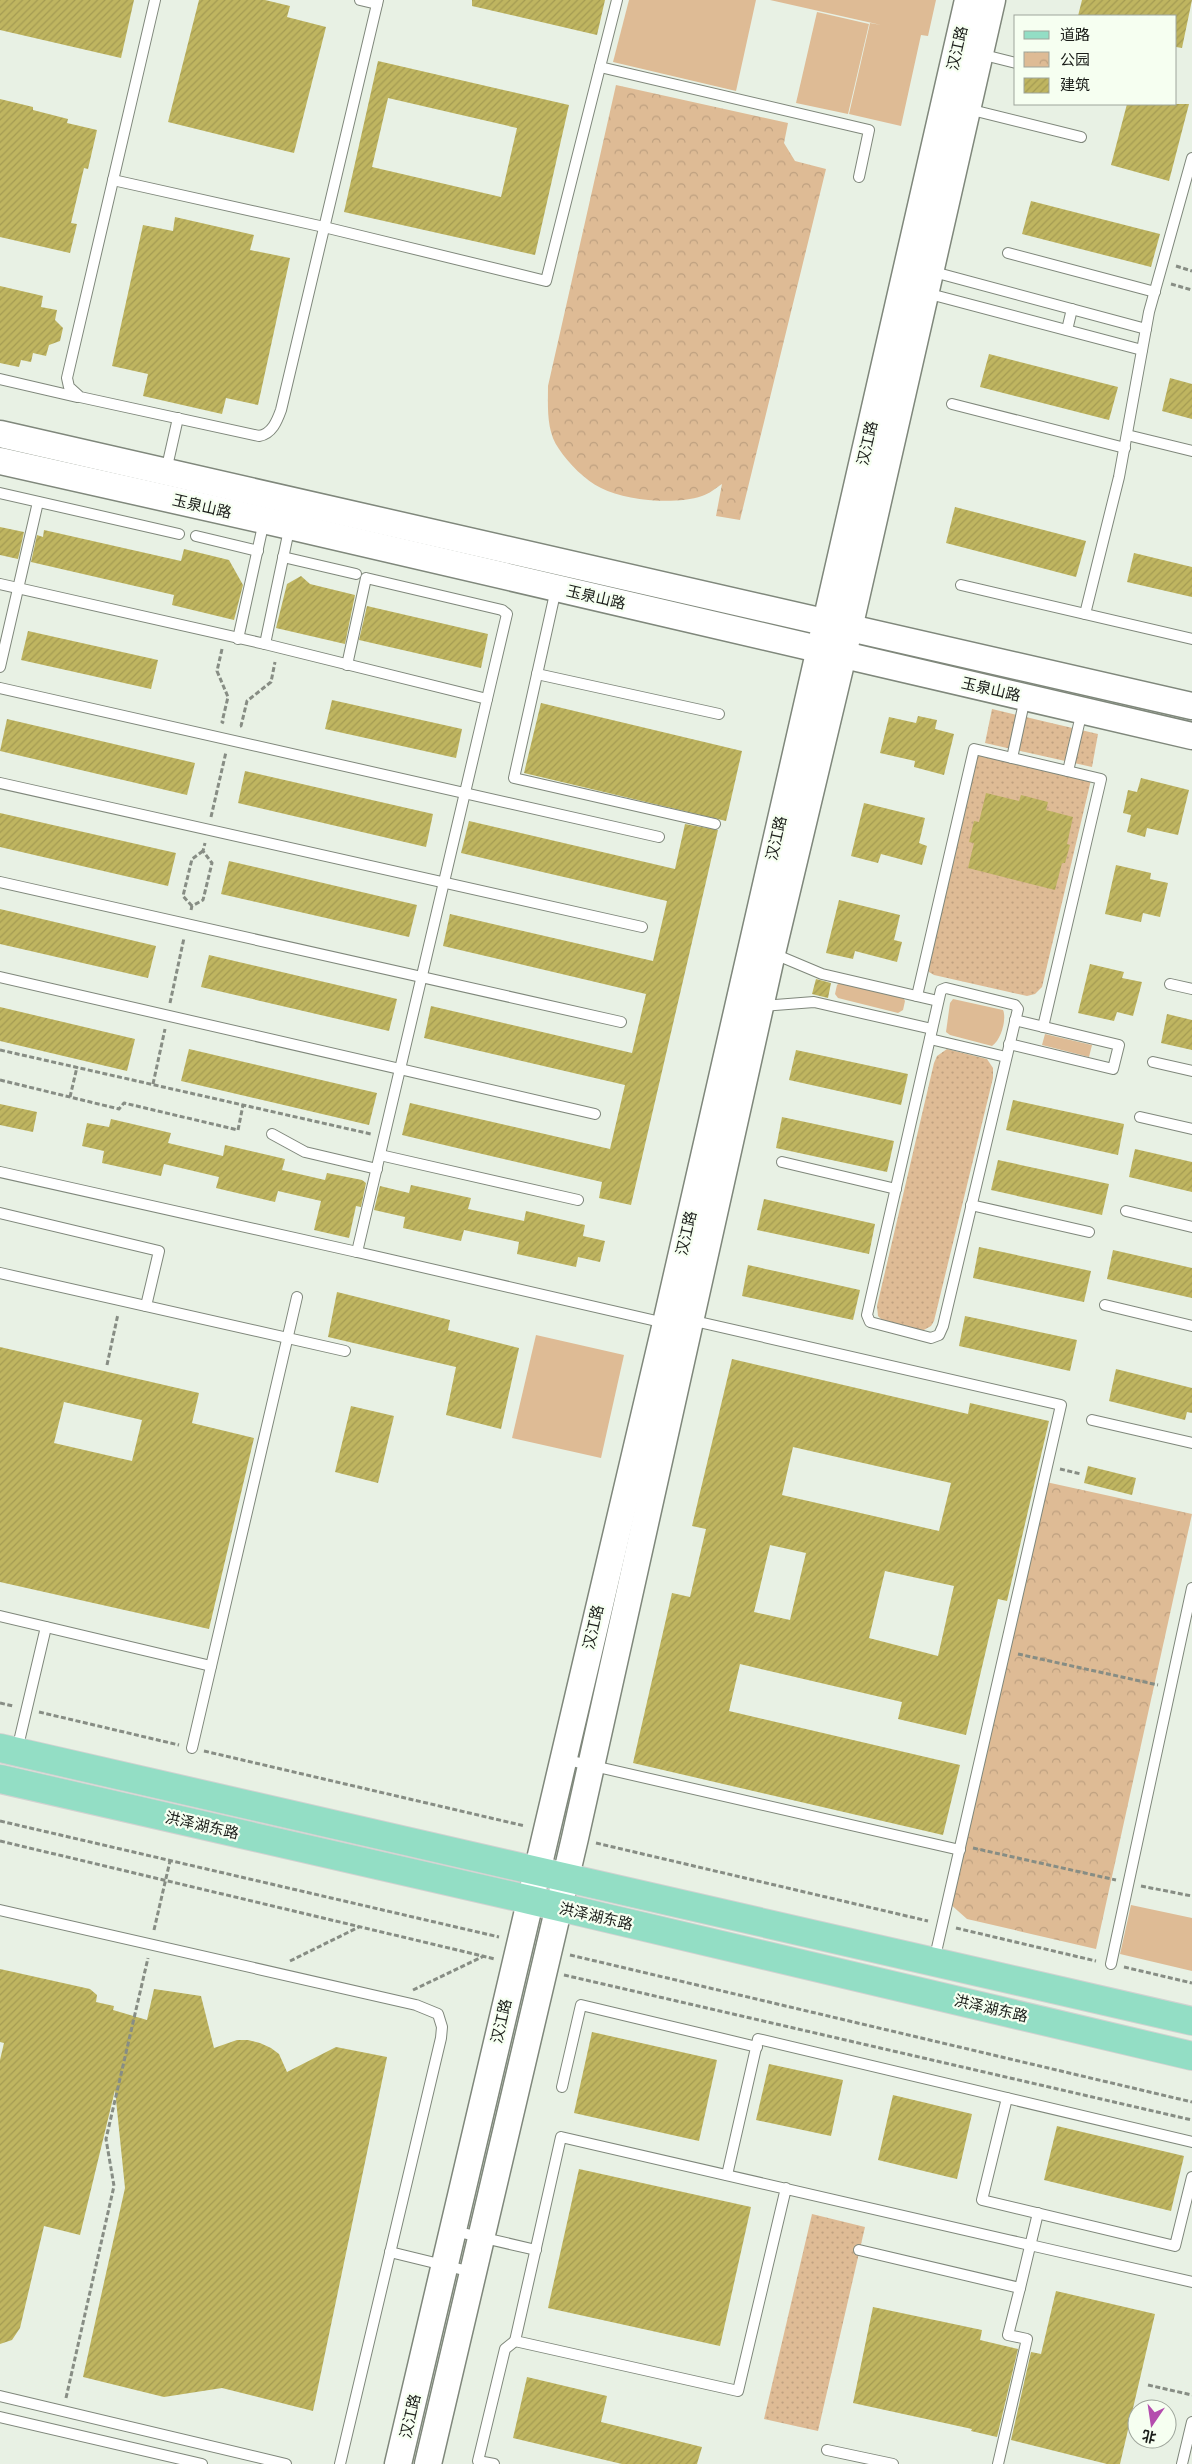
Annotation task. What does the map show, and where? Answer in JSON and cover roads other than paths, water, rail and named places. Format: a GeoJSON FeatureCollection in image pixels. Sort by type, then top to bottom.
{"type":"FeatureCollection","features":[{"type":"Feature","properties":{"kind":"main road","name":"洪泽湖东路"},"geometry":{"type":"LineString","coordinates":[[8,1750],[1192,2021]]}},
{"type":"Feature","properties":{"kind":"main road","name":"洪泽湖东路"},"geometry":{"type":"LineString","coordinates":[[0,1779],[530,1900],[1192,2056]]}},
{"type":"Feature","properties":{"kind":"street","name":"汉江路"},"geometry":{"type":"LineString","coordinates":[[968,0],[969,51]]}},
{"type":"Feature","properties":{"kind":"street","name":"汉江路"},"geometry":{"type":"LineString","coordinates":[[428,2464],[591,1766],[676,1319],[969,51],[992,0]]}},
{"type":"Feature","properties":{"kind":"street","name":"玉泉山路"},"geometry":{"type":"LineString","coordinates":[[0,434],[163,484],[267,508],[559,574],[838,624],[1192,706]]}},
{"type":"Feature","properties":{"kind":"street","name":"玉泉山路"},"geometry":{"type":"LineString","coordinates":[[0,461],[163,484]]}},
{"type":"Feature","properties":{"kind":"street","name":"玉泉山路"},"geometry":{"type":"LineString","coordinates":[[559,574],[831,652],[1192,736]]}},
{"type":"Feature","properties":{"kind":"street","name":"汉江路"},"geometry":{"type":"LineString","coordinates":[[398,2464],[563,1759],[676,1319],[761,1006],[831,652]]}},
{"type":"Feature","properties":{"kind":"lane"},"geometry":{"type":"LineString","coordinates":[[80,397],[69,387],[67,378],[155,0]]}},
{"type":"Feature","properties":{"kind":"lane"},"geometry":{"type":"LineString","coordinates":[[0,379],[259,436],[265,435],[275,424],[281,410],[377,2],[360,0]]}},
{"type":"Feature","properties":{"kind":"lane"},"geometry":{"type":"LineString","coordinates":[[113,180],[324,227],[546,281],[617,0]]}},
{"type":"Feature","properties":{"kind":"lane"},"geometry":{"type":"LineString","coordinates":[[969,51],[1014,62]]}},
{"type":"Feature","properties":{"kind":"lane"},"geometry":{"type":"LineString","coordinates":[[600,67],[869,130],[859,177]]}},
{"type":"Feature","properties":{"kind":"lane"},"geometry":{"type":"LineString","coordinates":[[956,106],[1081,138]]}},
{"type":"Feature","properties":{"kind":"lane"},"geometry":{"type":"LineString","coordinates":[[1085,614],[1120,477],[1146,329],[1192,158]]}},
{"type":"Feature","properties":{"kind":"lane"},"geometry":{"type":"LineString","coordinates":[[1008,253],[1155,292]]}},
{"type":"Feature","properties":{"kind":"lane"},"geometry":{"type":"LineString","coordinates":[[917,279],[1072,310],[1146,329]]}},
{"type":"Feature","properties":{"kind":"lane"},"geometry":{"type":"LineString","coordinates":[[917,279],[1067,330],[1142,350]]}},
{"type":"Feature","properties":{"kind":"lane"},"geometry":{"type":"LineString","coordinates":[[1067,330],[1072,310]]}},
{"type":"Feature","properties":{"kind":"lane"},"geometry":{"type":"LineString","coordinates":[[952,404],[1124,448]]}},
{"type":"Feature","properties":{"kind":"lane"},"geometry":{"type":"LineString","coordinates":[[163,484],[178,418]]}},
{"type":"Feature","properties":{"kind":"lane"},"geometry":{"type":"LineString","coordinates":[[1127,436],[1192,451]]}},
{"type":"Feature","properties":{"kind":"lane"},"geometry":{"type":"LineString","coordinates":[[0,493],[178,534]]}},
{"type":"Feature","properties":{"kind":"lane"},"geometry":{"type":"LineString","coordinates":[[0,666],[38,502]]}},
{"type":"Feature","properties":{"kind":"lane"},"geometry":{"type":"LineString","coordinates":[[238,639],[267,508]]}},
{"type":"Feature","properties":{"kind":"lane"},"geometry":{"type":"LineString","coordinates":[[265,644],[292,513]]}},
{"type":"Feature","properties":{"kind":"lane"},"geometry":{"type":"LineString","coordinates":[[196,536],[258,550]]}},
{"type":"Feature","properties":{"kind":"lane"},"geometry":{"type":"LineString","coordinates":[[283,558],[356,574]]}},
{"type":"Feature","properties":{"kind":"lane"},"geometry":{"type":"LineString","coordinates":[[559,574],[514,778],[715,824]]}},
{"type":"Feature","properties":{"kind":"lane"},"geometry":{"type":"LineString","coordinates":[[347,665],[366,578],[502,610],[507,614],[357,1252]]}},
{"type":"Feature","properties":{"kind":"lane"},"geometry":{"type":"LineString","coordinates":[[0,584],[265,644],[487,699]]}},
{"type":"Feature","properties":{"kind":"lane"},"geometry":{"type":"LineString","coordinates":[[961,585],[1192,639]]}},
{"type":"Feature","properties":{"kind":"lane"},"geometry":{"type":"LineString","coordinates":[[537,674],[719,714]]}},
{"type":"Feature","properties":{"kind":"lane"},"geometry":{"type":"LineString","coordinates":[[0,688],[659,837]]}},
{"type":"Feature","properties":{"kind":"lane"},"geometry":{"type":"LineString","coordinates":[[1012,758],[1025,697]]}},
{"type":"Feature","properties":{"kind":"lane"},"geometry":{"type":"LineString","coordinates":[[1068,771],[1083,710]]}},
{"type":"Feature","properties":{"kind":"lane"},"geometry":{"type":"LineString","coordinates":[[917,996],[974,749],[1101,778],[1043,1027]]}},
{"type":"Feature","properties":{"kind":"lane"},"geometry":{"type":"LineString","coordinates":[[0,783],[642,926]]}},
{"type":"Feature","properties":{"kind":"lane"},"geometry":{"type":"LineString","coordinates":[[0,882],[621,1022]]}},
{"type":"Feature","properties":{"kind":"lane"},"geometry":{"type":"LineString","coordinates":[[772,953],[822,974],[938,1001]]}},
{"type":"Feature","properties":{"kind":"lane"},"geometry":{"type":"LineString","coordinates":[[0,977],[595,1114]]}},
{"type":"Feature","properties":{"kind":"lane"},"geometry":{"type":"LineString","coordinates":[[1170,984],[1192,989]]}},
{"type":"Feature","properties":{"kind":"lane"},"geometry":{"type":"LineString","coordinates":[[941,990],[955,990],[1014,1005],[1018,1009],[1015,1020],[943,1326],[939,1335],[932,1338],[870,1322],[867,1315],[941,990]]}},
{"type":"Feature","properties":{"kind":"lane"},"geometry":{"type":"LineString","coordinates":[[761,1006],[814,1002],[1006,1057]]}},
{"type":"Feature","properties":{"kind":"lane"},"geometry":{"type":"LineString","coordinates":[[1009,1044],[1113,1069],[1119,1045],[1015,1020]]}},
{"type":"Feature","properties":{"kind":"lane"},"geometry":{"type":"LineString","coordinates":[[1153,1062],[1192,1071]]}},
{"type":"Feature","properties":{"kind":"lane"},"geometry":{"type":"LineString","coordinates":[[1140,1117],[1192,1129]]}},
{"type":"Feature","properties":{"kind":"lane"},"geometry":{"type":"LineString","coordinates":[[272,1134],[306,1152],[376,1169]]}},
{"type":"Feature","properties":{"kind":"lane"},"geometry":{"type":"LineString","coordinates":[[380,1156],[578,1200]]}},
{"type":"Feature","properties":{"kind":"lane"},"geometry":{"type":"LineString","coordinates":[[782,1162],[896,1189]]}},
{"type":"Feature","properties":{"kind":"lane"},"geometry":{"type":"LineString","coordinates":[[0,1172],[357,1252],[676,1319],[1061,1405],[934,1962]]}},
{"type":"Feature","properties":{"kind":"lane"},"geometry":{"type":"LineString","coordinates":[[971,1205],[1089,1232]]}},
{"type":"Feature","properties":{"kind":"lane"},"geometry":{"type":"LineString","coordinates":[[1126,1211],[1192,1227]]}},
{"type":"Feature","properties":{"kind":"lane"},"geometry":{"type":"LineString","coordinates":[[0,1213],[159,1252],[146,1306]]}},
{"type":"Feature","properties":{"kind":"lane"},"geometry":{"type":"LineString","coordinates":[[0,1273],[345,1351]]}},
{"type":"Feature","properties":{"kind":"lane"},"geometry":{"type":"LineString","coordinates":[[192,1748],[297,1297]]}},
{"type":"Feature","properties":{"kind":"lane"},"geometry":{"type":"LineString","coordinates":[[1105,1305],[1192,1326]]}},
{"type":"Feature","properties":{"kind":"lane"},"geometry":{"type":"LineString","coordinates":[[1092,1420],[1192,1443]]}},
{"type":"Feature","properties":{"kind":"lane"},"geometry":{"type":"LineString","coordinates":[[1110,1964],[1192,1588]]}},
{"type":"Feature","properties":{"kind":"lane"},"geometry":{"type":"LineString","coordinates":[[0,1616],[211,1666]]}},
{"type":"Feature","properties":{"kind":"lane"},"geometry":{"type":"LineString","coordinates":[[8,1750],[46,1627]]}},
{"type":"Feature","properties":{"kind":"lane"},"geometry":{"type":"LineString","coordinates":[[563,1759],[960,1847]]}},
{"type":"Feature","properties":{"kind":"lane"},"geometry":{"type":"LineString","coordinates":[[0,1910],[431,2009],[438,2014],[442,2027],[340,2464]]}},
{"type":"Feature","properties":{"kind":"lane"},"geometry":{"type":"LineString","coordinates":[[562,2087],[581,2005],[757,2047]]}},
{"type":"Feature","properties":{"kind":"lane"},"geometry":{"type":"LineString","coordinates":[[726,2175],[758,2039],[1192,2142]]}},
{"type":"Feature","properties":{"kind":"lane"},"geometry":{"type":"LineString","coordinates":[[1007,2098],[982,2200],[1175,2246],[1192,2177]]}},
{"type":"Feature","properties":{"kind":"lane"},"geometry":{"type":"LineString","coordinates":[[494,2464],[478,2461],[505,2349],[515,2341],[561,2137],[1192,2282]]}},
{"type":"Feature","properties":{"kind":"lane"},"geometry":{"type":"LineString","coordinates":[[515,2341],[738,2391],[786,2188]]}},
{"type":"Feature","properties":{"kind":"lane"},"geometry":{"type":"LineString","coordinates":[[998,2464],[1027,2339],[1008,2335],[1038,2213]]}},
{"type":"Feature","properties":{"kind":"lane"},"geometry":{"type":"LineString","coordinates":[[453,2231],[536,2250]]}},
{"type":"Feature","properties":{"kind":"lane"},"geometry":{"type":"LineString","coordinates":[[859,2250],[1020,2288]]}},
{"type":"Feature","properties":{"kind":"lane"},"geometry":{"type":"LineString","coordinates":[[390,2252],[473,2273]]}},
{"type":"Feature","properties":{"kind":"lane"},"geometry":{"type":"LineString","coordinates":[[0,2396],[286,2464]]}},
{"type":"Feature","properties":{"kind":"lane"},"geometry":{"type":"LineString","coordinates":[[0,2417],[202,2464]]}},
{"type":"Feature","properties":{"kind":"lane"},"geometry":{"type":"LineString","coordinates":[[1182,2464],[1192,2422]]}},
{"type":"Feature","properties":{"kind":"lane"},"geometry":{"type":"LineString","coordinates":[[827,2450],[893,2464]]}}]}
